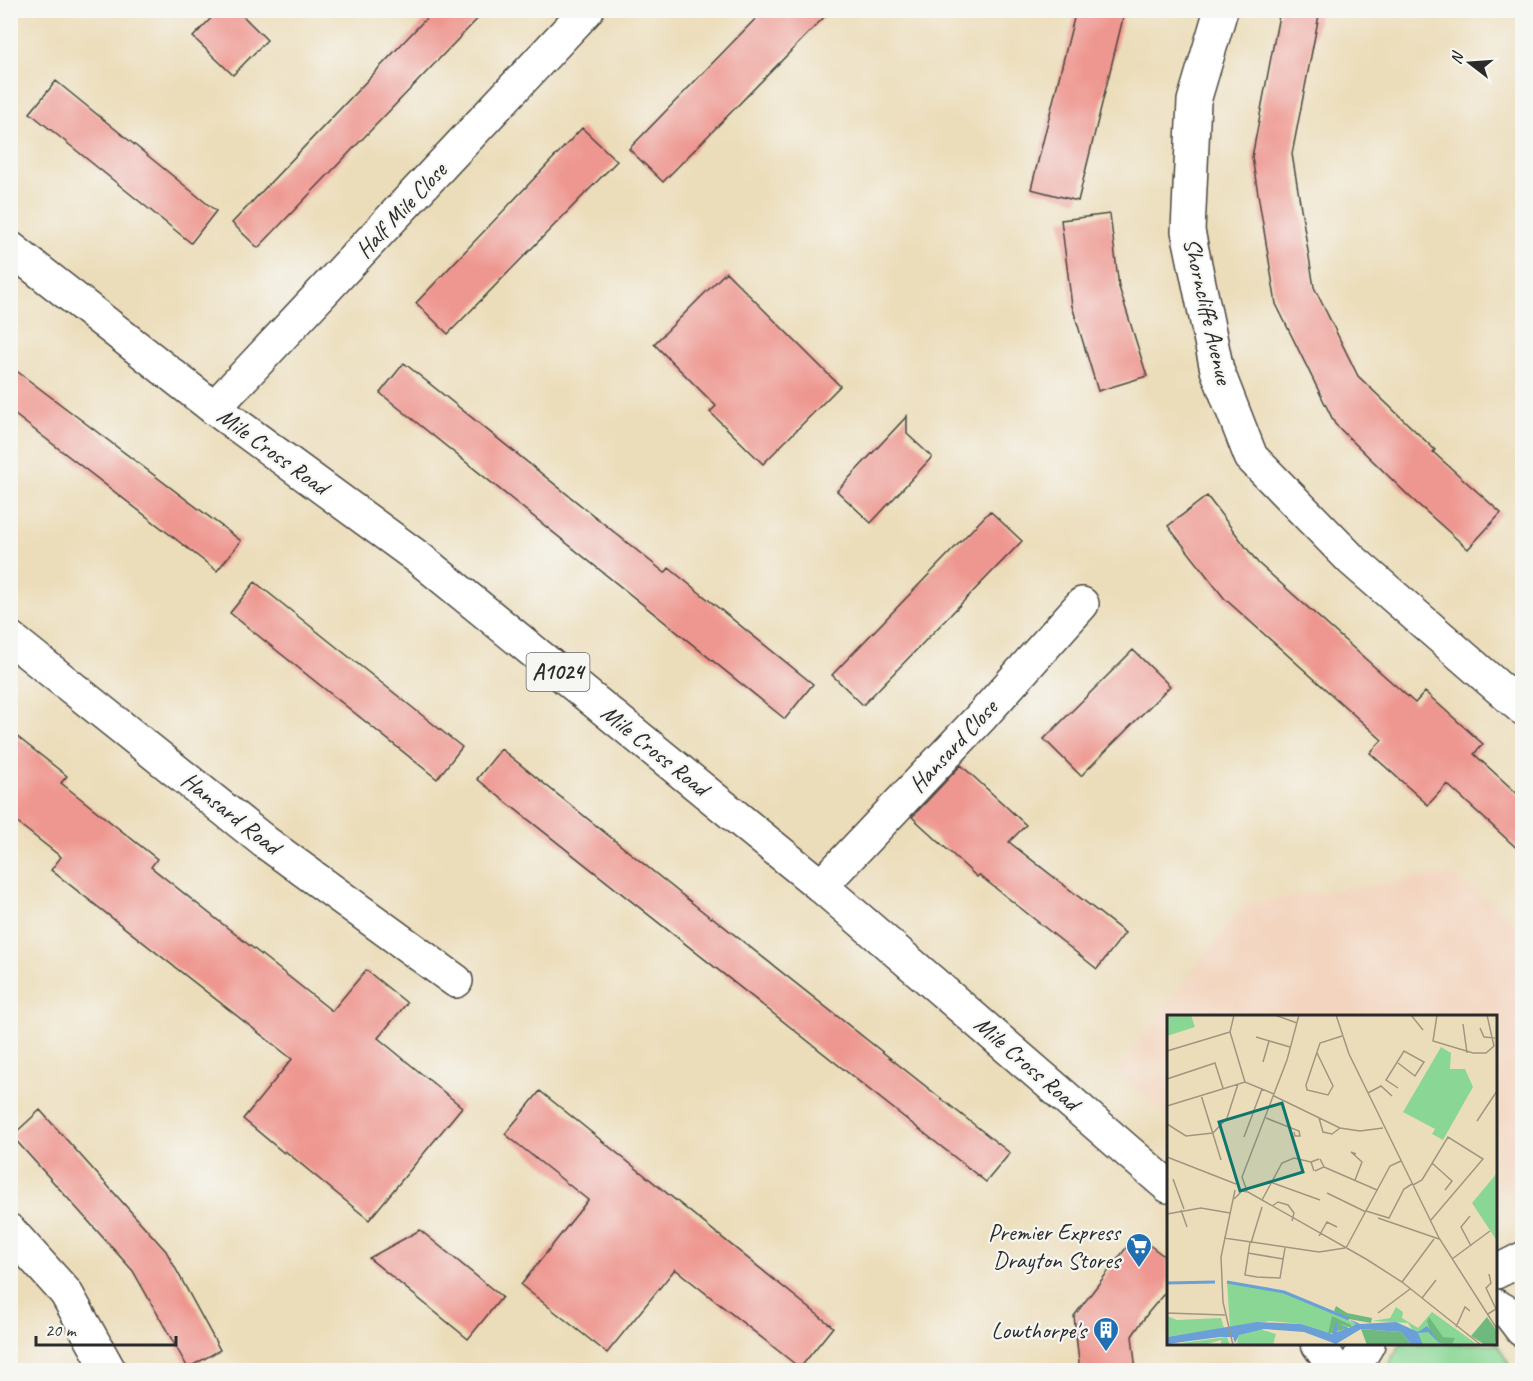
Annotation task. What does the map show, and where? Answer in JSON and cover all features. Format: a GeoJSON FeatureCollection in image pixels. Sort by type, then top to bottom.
{"type":"FeatureCollection","features":[{"type":"Feature","properties":{"kind":"street","name":"Half Mile Close"},"geometry":{"type":"LineString","coordinates":[[214,408],[587,10]]}},
{"type":"Feature","properties":{"kind":"street","name":"Shorncliffe Avenue"},"geometry":{"type":"LineString","coordinates":[[1221,10],[1194,100],[1188,231],[1217,370],[1251,457],[1352,560],[1522,708]]}},
{"type":"Feature","properties":{"kind":"street","name":"Mile Cross Road"},"geometry":{"type":"LineString","coordinates":[[10,248],[214,408],[420,559],[821,886],[1167,1185]]}},
{"type":"Feature","properties":{"kind":"street","name":"Hansard Close"},"geometry":{"type":"LineString","coordinates":[[821,886],[980,718],[1082,604]]}},
{"type":"Feature","properties":{"kind":"street","name":"Hansard Road"},"geometry":{"type":"LineString","coordinates":[[10,638],[265,842],[456,981]]}},
{"type":"Feature","properties":{"kind":"street"},"geometry":{"type":"LineString","coordinates":[[10,1232],[66,1293],[109,1371]]}},
{"type":"Feature","properties":{"kind":"street"},"geometry":{"type":"LineString","coordinates":[[1497,1272],[1522,1259]]}},
{"type":"Feature","properties":{"kind":"street"},"geometry":{"type":"LineString","coordinates":[[1497,1307],[1509,1313],[1522,1330]]}},
{"type":"Feature","properties":{"kind":"street"},"geometry":{"type":"LineString","coordinates":[[1319,1345],[1336,1371]]}},
{"type":"Feature","properties":{"kind":"street"},"geometry":{"type":"LineString","coordinates":[[1358,1371],[1359,1359],[1367,1345]]}},
{"type":"Feature","properties":{"kind":"shaded area"},"geometry":{"type":"Polygon","coordinates":[[[1449,873],[1522,926],[1522,1187],[1520,1191],[1497,1196],[1497,1015],[1167,1015],[1167,1114],[1115,1073],[1243,904],[1449,873]]]}},
{"type":"Feature","properties":{"kind":"green space"},"geometry":{"type":"Polygon","coordinates":[[[1497,1344],[1510,1370],[1389,1370],[1391,1359],[1400,1345],[1497,1344]]]}},
{"type":"Feature","properties":{"kind":"building"},"geometry":{"type":"Polygon","coordinates":[[[219,10],[237,10],[267,40],[233,75],[193,37],[219,10]]]}},
{"type":"Feature","properties":{"kind":"building"},"geometry":{"type":"Polygon","coordinates":[[[434,10],[486,10],[258,248],[232,223],[434,10]]]}},
{"type":"Feature","properties":{"kind":"building"},"geometry":{"type":"Polygon","coordinates":[[[764,10],[831,10],[663,182],[629,149],[764,10]]]}},
{"type":"Feature","properties":{"kind":"building"},"geometry":{"type":"Polygon","coordinates":[[[1076,10],[1125,10],[1078,201],[1031,189],[1076,10]]]}},
{"type":"Feature","properties":{"kind":"building"},"geometry":{"type":"Polygon","coordinates":[[[1280,10],[1320,10],[1292,154],[1314,287],[1358,376],[1435,450],[1433,452],[1501,513],[1468,549],[1412,499],[1335,424],[1276,304],[1252,157],[1280,10]]]}},
{"type":"Feature","properties":{"kind":"building"},"geometry":{"type":"Polygon","coordinates":[[[56,81],[216,211],[191,243],[30,113],[56,81]]]}},
{"type":"Feature","properties":{"kind":"building"},"geometry":{"type":"Polygon","coordinates":[[[582,128],[617,161],[448,334],[416,303],[582,128]]]}},
{"type":"Feature","properties":{"kind":"building"},"geometry":{"type":"Polygon","coordinates":[[[1110,214],[1119,287],[1147,376],[1098,391],[1072,306],[1061,220],[1110,214]]]}},
{"type":"Feature","properties":{"kind":"building"},"geometry":{"type":"Polygon","coordinates":[[[726,272],[840,386],[763,464],[710,412],[716,406],[654,344],[726,272]]]}},
{"type":"Feature","properties":{"kind":"building"},"geometry":{"type":"Polygon","coordinates":[[[404,363],[665,573],[669,568],[813,684],[785,719],[380,393],[404,363]]]}},
{"type":"Feature","properties":{"kind":"building"},"geometry":{"type":"Polygon","coordinates":[[[10,366],[241,541],[217,571],[10,411],[10,366]]]}},
{"type":"Feature","properties":{"kind":"building"},"geometry":{"type":"Polygon","coordinates":[[[907,416],[907,434],[932,457],[871,523],[837,491],[907,416]]]}},
{"type":"Feature","properties":{"kind":"building"},"geometry":{"type":"Polygon","coordinates":[[[1207,496],[1258,563],[1415,703],[1425,692],[1483,744],[1474,754],[1522,798],[1522,853],[1447,784],[1428,805],[1370,753],[1382,740],[1224,598],[1168,526],[1207,496]]]}},
{"type":"Feature","properties":{"kind":"building"},"geometry":{"type":"Polygon","coordinates":[[[990,511],[1022,541],[863,705],[832,675],[990,511]]]}},
{"type":"Feature","properties":{"kind":"building"},"geometry":{"type":"Polygon","coordinates":[[[255,582],[462,747],[437,779],[230,613],[255,582]]]}},
{"type":"Feature","properties":{"kind":"building"},"geometry":{"type":"Polygon","coordinates":[[[1133,650],[1170,686],[1081,776],[1044,739],[1133,650]]]}},
{"type":"Feature","properties":{"kind":"building"},"geometry":{"type":"Polygon","coordinates":[[[10,731],[67,776],[61,783],[157,859],[151,867],[332,1011],[366,970],[407,1003],[378,1038],[462,1107],[369,1220],[243,1119],[292,1059],[51,870],[61,857],[10,817],[10,731]]]}},
{"type":"Feature","properties":{"kind":"building"},"geometry":{"type":"Polygon","coordinates":[[[501,749],[711,918],[1010,1153],[986,1182],[477,779],[501,749]]]}},
{"type":"Feature","properties":{"kind":"building"},"geometry":{"type":"Polygon","coordinates":[[[961,765],[1026,825],[1009,842],[1125,933],[1097,969],[979,875],[977,877],[912,817],[961,765]]]}},
{"type":"Feature","properties":{"kind":"building"},"geometry":{"type":"Polygon","coordinates":[[[540,1091],[833,1327],[800,1368],[675,1269],[607,1353],[521,1285],[588,1200],[505,1134],[540,1091]]]}},
{"type":"Feature","properties":{"kind":"building"},"geometry":{"type":"Polygon","coordinates":[[[40,1110],[166,1251],[220,1350],[188,1368],[133,1271],[12,1136],[40,1110]]]}},
{"type":"Feature","properties":{"kind":"building"},"geometry":{"type":"Polygon","coordinates":[[[420,1230],[502,1297],[468,1339],[369,1258],[420,1230]]]}},
{"type":"Feature","properties":{"kind":"building"},"geometry":{"type":"Polygon","coordinates":[[[1136,1235],[1167,1258],[1167,1290],[1132,1336],[1136,1371],[1080,1371],[1074,1316],[1136,1235]]]}},
{"type":"Feature","properties":{"kind":"place","name":"Premier Express Drayton Stores"},"geometry":{"type":"Point","coordinates":[1139,1269]}},
{"type":"Feature","properties":{"kind":"place","name":"Lowthorpe's"},"geometry":{"type":"Point","coordinates":[1106,1353]}}]}
